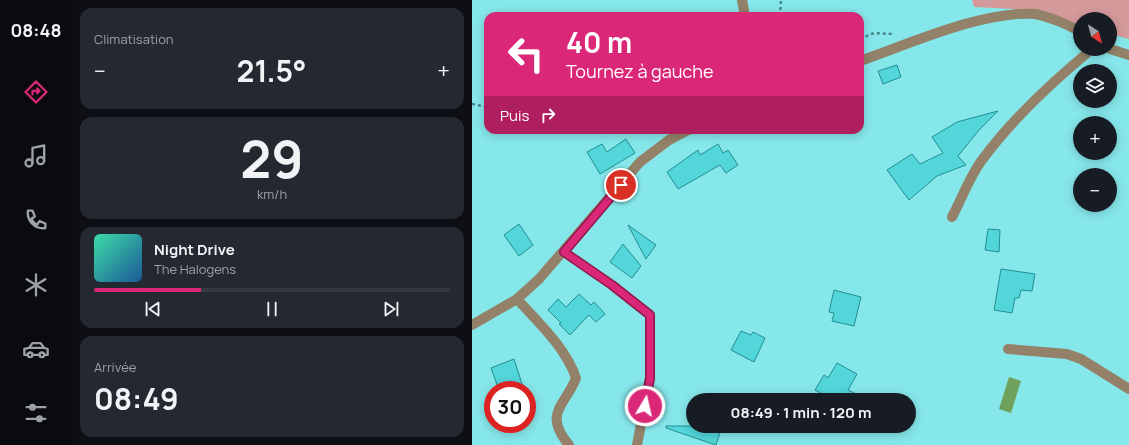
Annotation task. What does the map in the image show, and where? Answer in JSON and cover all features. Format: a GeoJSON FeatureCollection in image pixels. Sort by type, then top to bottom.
{"type":"FeatureCollection","features":[{"type":"Feature","properties":{"kind":"street"},"geometry":{"type":"LineString","coordinates":[[742,0],[744,12]]}},
{"type":"Feature","properties":{"kind":"street"},"geometry":{"type":"LineString","coordinates":[[864,60],[998,16],[1036,14],[1073,28]]}},
{"type":"Feature","properties":{"kind":"street"},"geometry":{"type":"LineString","coordinates":[[1117,51],[1129,55]]}},
{"type":"Feature","properties":{"kind":"street"},"geometry":{"type":"LineString","coordinates":[[952,217],[981,161],[1015,121],[1045,90],[1084,56]]}},
{"type":"Feature","properties":{"kind":"street"},"geometry":{"type":"LineString","coordinates":[[472,325],[517,299],[539,279],[564,252],[640,162],[669,140],[680,134]]}},
{"type":"Feature","properties":{"kind":"street"},"geometry":{"type":"LineString","coordinates":[[564,252],[612,285],[650,315],[650,378],[637,445]]}},
{"type":"Feature","properties":{"kind":"street"},"geometry":{"type":"LineString","coordinates":[[517,299],[572,365],[576,378],[572,388],[560,404],[556,414],[564,439],[569,445]]}},
{"type":"Feature","properties":{"kind":"street"},"geometry":{"type":"LineString","coordinates":[[1008,349],[1067,354],[1081,359],[1129,389]]}},
{"type":"Feature","properties":{"kind":"path"},"geometry":{"type":"LineString","coordinates":[[780,12],[781,0]]}},
{"type":"Feature","properties":{"kind":"path"},"geometry":{"type":"LineString","coordinates":[[864,37],[874,32],[891,34],[902,46]]}},
{"type":"Feature","properties":{"kind":"path"},"geometry":{"type":"LineString","coordinates":[[472,104],[484,106]]}},
{"type":"Feature","properties":{"kind":"shaded area"},"geometry":{"type":"Polygon","coordinates":[[[972,0],[1129,0],[1129,39],[1117,36],[1117,12],[1073,12],[1073,23],[1033,10],[974,7],[972,0]]]}},
{"type":"Feature","properties":{"kind":"shaded area"},"geometry":{"type":"Polygon","coordinates":[[[1009,377],[1021,381],[1011,413],[999,409],[1009,377]]]}},
{"type":"Feature","properties":{"kind":"building"},"geometry":{"type":"Polygon","coordinates":[[[897,65],[901,77],[883,84],[878,71],[897,65]]]}},
{"type":"Feature","properties":{"kind":"building"},"geometry":{"type":"Polygon","coordinates":[[[998,111],[979,130],[958,156],[966,165],[937,176],[909,200],[887,170],[912,154],[920,164],[943,153],[932,137],[957,122],[998,111]]]}},
{"type":"Feature","properties":{"kind":"building"},"geometry":{"type":"Polygon","coordinates":[[[626,139],[635,153],[600,174],[587,152],[602,144],[607,152],[626,139]]]}},
{"type":"Feature","properties":{"kind":"building"},"geometry":{"type":"Polygon","coordinates":[[[718,144],[723,153],[728,150],[738,165],[726,173],[720,165],[678,189],[667,172],[698,150],[700,155],[718,144]]]}},
{"type":"Feature","properties":{"kind":"building"},"geometry":{"type":"Polygon","coordinates":[[[519,224],[533,245],[519,256],[504,235],[519,224]]]}},
{"type":"Feature","properties":{"kind":"building"},"geometry":{"type":"Polygon","coordinates":[[[628,225],[656,245],[646,259],[628,225]]]}},
{"type":"Feature","properties":{"kind":"building"},"geometry":{"type":"Polygon","coordinates":[[[988,229],[1000,230],[999,252],[985,250],[988,229]]]}},
{"type":"Feature","properties":{"kind":"building"},"geometry":{"type":"Polygon","coordinates":[[[623,244],[641,266],[632,278],[610,262],[623,244]]]}},
{"type":"Feature","properties":{"kind":"building"},"geometry":{"type":"Polygon","coordinates":[[[1001,269],[1035,274],[1032,291],[1021,290],[1019,298],[1015,298],[1012,313],[994,310],[1001,269]]]}},
{"type":"Feature","properties":{"kind":"building"},"geometry":{"type":"Polygon","coordinates":[[[834,290],[861,297],[854,326],[832,321],[834,313],[829,312],[834,290]]]}},
{"type":"Feature","properties":{"kind":"building"},"geometry":{"type":"Polygon","coordinates":[[[579,294],[591,305],[594,302],[605,314],[596,322],[589,315],[570,335],[548,310],[558,299],[566,307],[579,294]]]}},
{"type":"Feature","properties":{"kind":"building"},"geometry":{"type":"Polygon","coordinates":[[[741,331],[751,335],[753,332],[765,338],[754,362],[731,350],[741,331]]]}},
{"type":"Feature","properties":{"kind":"building"},"geometry":{"type":"Polygon","coordinates":[[[514,359],[521,381],[496,381],[491,368],[514,359]]]}},
{"type":"Feature","properties":{"kind":"building"},"geometry":{"type":"Polygon","coordinates":[[[837,363],[857,374],[848,390],[854,393],[820,393],[815,390],[824,375],[828,378],[837,363]]]}},
{"type":"Feature","properties":{"kind":"building"},"geometry":{"type":"Polygon","coordinates":[[[666,426],[686,426],[686,433],[720,433],[716,445],[666,428],[666,426]]]}},
{"type":"Feature","properties":{"kind":"route"},"geometry":{"type":"LineString","coordinates":[[621,185],[564,252],[612,285],[650,315],[650,378],[645,406]]}}]}
